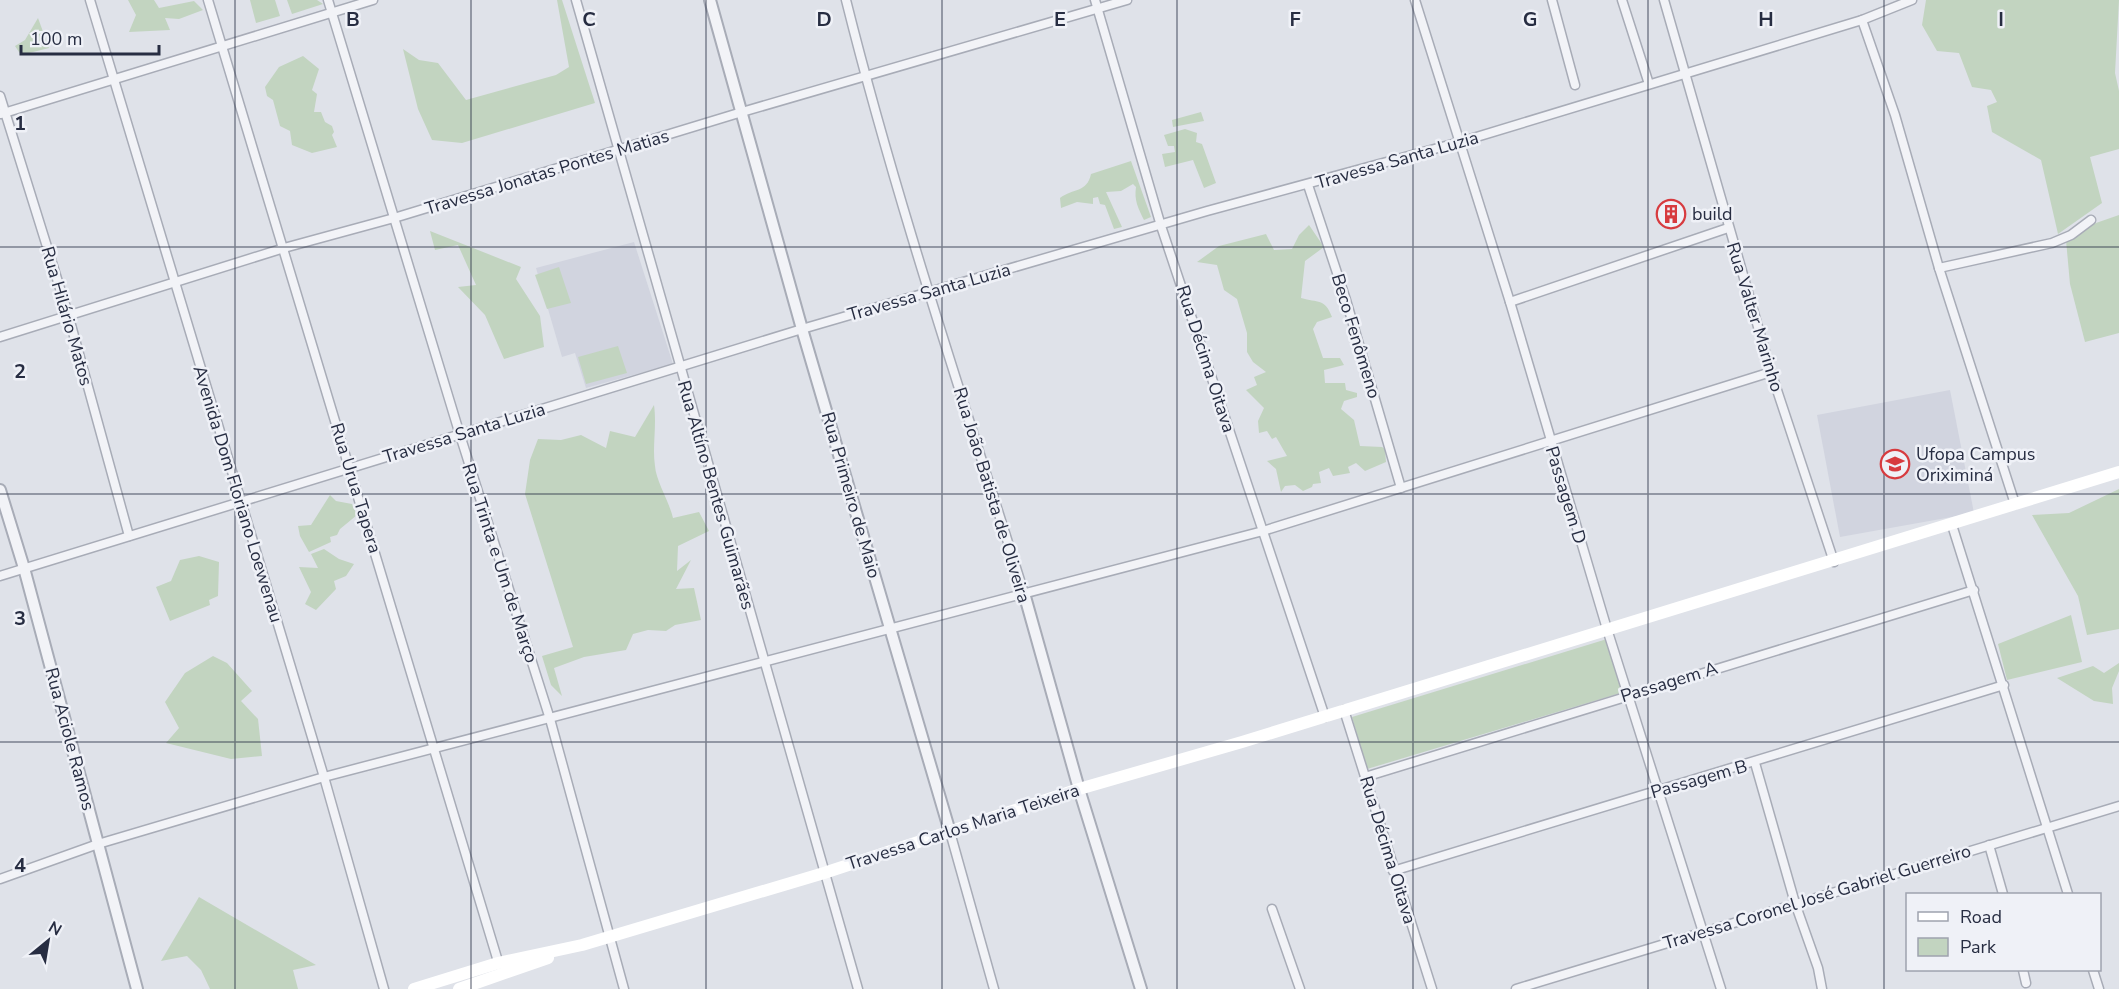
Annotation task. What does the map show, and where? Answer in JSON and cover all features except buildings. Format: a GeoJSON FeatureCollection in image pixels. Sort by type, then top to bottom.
{"type":"FeatureCollection","features":[{"type":"Feature","properties":{"kind":"main road","name":"Travessa Carlos Maria Teixeira"},"geometry":{"type":"LineString","coordinates":[[459,989],[502,976],[582,945],[824,873],[1079,789],[1325,717],[1607,629],[1834,562],[2119,472]]}},
{"type":"Feature","properties":{"kind":"main road","name":"Travessa Carlos Maria Teixeira"},"geometry":{"type":"LineString","coordinates":[[414,989],[498,963],[582,945]]}},
{"type":"Feature","properties":{"kind":"street","name":"Avenida Dom Floriano Loewenau"},"geometry":{"type":"LineString","coordinates":[[90,0],[324,777],[384,989]]}},
{"type":"Feature","properties":{"kind":"street","name":"Rua Urua Tapera"},"geometry":{"type":"LineString","coordinates":[[208,0],[502,976]]}},
{"type":"Feature","properties":{"kind":"street","name":"Rua Trinta e Um de Março"},"geometry":{"type":"LineString","coordinates":[[328,0],[460,435],[550,719],[624,989]]}},
{"type":"Feature","properties":{"kind":"street"},"geometry":{"type":"LineString","coordinates":[[2,113],[222,48],[373,0]]}},
{"type":"Feature","properties":{"kind":"street","name":"Rua Altíno Bentes Guimarães"},"geometry":{"type":"LineString","coordinates":[[576,0],[679,368],[858,989]]}},
{"type":"Feature","properties":{"kind":"street","name":"Rua Primeiro de Maio"},"geometry":{"type":"LineString","coordinates":[[710,0],[802,329],[994,989]]}},
{"type":"Feature","properties":{"kind":"street","name":"Rua João Batista de Oliveira"},"geometry":{"type":"LineString","coordinates":[[846,0],[866,78],[928,292],[1024,593],[1079,789],[1141,989]]}},
{"type":"Feature","properties":{"kind":"street"},"geometry":{"type":"LineString","coordinates":[[1095,4],[1127,0]]}},
{"type":"Feature","properties":{"kind":"street","name":"Passagem D"},"geometry":{"type":"LineString","coordinates":[[1415,0],[1510,302],[1607,629],[1630,694],[1721,989]]}},
{"type":"Feature","properties":{"kind":"street"},"geometry":{"type":"LineString","coordinates":[[1552,0],[1575,86]]}},
{"type":"Feature","properties":{"kind":"street"},"geometry":{"type":"LineString","coordinates":[[1622,0],[1649,84]]}},
{"type":"Feature","properties":{"kind":"street","name":"Rua Valter Marinho"},"geometry":{"type":"LineString","coordinates":[[1664,0],[1771,372],[1834,562]]}},
{"type":"Feature","properties":{"kind":"street","name":"Travessa Santa Luzia"},"geometry":{"type":"LineString","coordinates":[[0,576],[802,329],[1460,142],[1862,20],[1912,0]]}},
{"type":"Feature","properties":{"kind":"street","name":"Travessa Jonatas Pontes Matias"},"geometry":{"type":"LineString","coordinates":[[0,337],[284,248],[394,218],[742,112],[866,78],[1095,4]]}},
{"type":"Feature","properties":{"kind":"street","name":"Rua Décima Oitava"},"geometry":{"type":"LineString","coordinates":[[1095,4],[1161,226],[1325,717]]}},
{"type":"Feature","properties":{"kind":"street"},"geometry":{"type":"LineString","coordinates":[[1862,20],[1895,115],[1939,268],[2015,504]]}},
{"type":"Feature","properties":{"kind":"street","name":"Rua Hilário Matos"},"geometry":{"type":"LineString","coordinates":[[0,96],[2,113],[68,314],[129,536]]}},
{"type":"Feature","properties":{"kind":"street","name":"Beco Fenômeno"},"geometry":{"type":"LineString","coordinates":[[1308,185],[1346,300],[1401,488]]}},
{"type":"Feature","properties":{"kind":"street"},"geometry":{"type":"LineString","coordinates":[[1939,268],[2052,243],[2071,235],[2091,220]]}},
{"type":"Feature","properties":{"kind":"street"},"geometry":{"type":"LineString","coordinates":[[1510,302],[1728,228]]}},
{"type":"Feature","properties":{"kind":"street"},"geometry":{"type":"LineString","coordinates":[[0,879],[98,844],[324,777],[1263,531],[1771,372]]}},
{"type":"Feature","properties":{"kind":"street","name":"Rua Aciole Ramos"},"geometry":{"type":"LineString","coordinates":[[0,490],[24,568],[137,989]]}},
{"type":"Feature","properties":{"kind":"street"},"geometry":{"type":"LineString","coordinates":[[1952,525],[2068,893]]}},
{"type":"Feature","properties":{"kind":"street","name":"Passagem A"},"geometry":{"type":"LineString","coordinates":[[1365,777],[1974,590]]}},
{"type":"Feature","properties":{"kind":"street","name":"Passagem B"},"geometry":{"type":"LineString","coordinates":[[1393,871],[2004,686]]}},
{"type":"Feature","properties":{"kind":"street","name":"Rua Décima Oitava"},"geometry":{"type":"LineString","coordinates":[[1344,710],[1432,989]]}},
{"type":"Feature","properties":{"kind":"street"},"geometry":{"type":"LineString","coordinates":[[1755,762],[1796,903],[1818,968],[1822,989]]}},
{"type":"Feature","properties":{"kind":"street","name":"Travessa Coronel José Gabriel Guerreiro"},"geometry":{"type":"LineString","coordinates":[[1516,989],[2119,806]]}},
{"type":"Feature","properties":{"kind":"street"},"geometry":{"type":"LineString","coordinates":[[1989,845],[2003,893]]}},
{"type":"Feature","properties":{"kind":"street"},"geometry":{"type":"LineString","coordinates":[[1272,909],[1300,989]]}},
{"type":"Feature","properties":{"kind":"street"},"geometry":{"type":"LineString","coordinates":[[2023,971],[2026,983]]}},
{"type":"Feature","properties":{"kind":"street"},"geometry":{"type":"LineString","coordinates":[[2094,971],[2099,989]]}},
{"type":"Feature","properties":{"kind":"shaded area"},"geometry":{"type":"Polygon","coordinates":[[[634,242],[673,364],[586,388],[575,353],[562,357],[536,268],[634,242]]]}},
{"type":"Feature","properties":{"kind":"shaded area","name":"Ufopa Campus Oriximiná"},"geometry":{"type":"Polygon","coordinates":[[[1950,390],[1974,513],[1840,537],[1817,415],[1950,390]]]}},
{"type":"Feature","properties":{"kind":"green space"},"geometry":{"type":"Polygon","coordinates":[[[128,0],[154,0],[159,8],[194,1],[203,10],[179,19],[165,18],[170,30],[129,32],[136,15],[128,0]]]}},
{"type":"Feature","properties":{"kind":"green space"},"geometry":{"type":"Polygon","coordinates":[[[250,0],[275,0],[280,16],[256,23],[250,0]]]}},
{"type":"Feature","properties":{"kind":"green space"},"geometry":{"type":"Polygon","coordinates":[[[287,0],[317,0],[323,4],[292,14],[287,0]]]}},
{"type":"Feature","properties":{"kind":"green space"},"geometry":{"type":"Polygon","coordinates":[[[557,0],[562,0],[595,103],[462,143],[432,140],[418,109],[403,49],[419,60],[438,63],[466,100],[556,75],[569,67],[557,0]]]}},
{"type":"Feature","properties":{"kind":"green space"},"geometry":{"type":"Polygon","coordinates":[[[1926,0],[2119,0],[2115,73],[2119,91],[2119,149],[2090,157],[2102,203],[2058,234],[2041,160],[1992,132],[1987,106],[1997,102],[1991,90],[1972,87],[1959,53],[1937,51],[1922,25],[1926,0]]]}},
{"type":"Feature","properties":{"kind":"green space"},"geometry":{"type":"Polygon","coordinates":[[[38,18],[49,48],[21,55],[15,46],[25,40],[38,18]]]}},
{"type":"Feature","properties":{"kind":"green space"},"geometry":{"type":"Polygon","coordinates":[[[303,56],[319,69],[312,90],[317,94],[314,112],[321,112],[325,122],[332,126],[334,132],[332,135],[337,147],[312,153],[292,145],[290,131],[280,126],[273,100],[267,96],[265,87],[279,67],[303,56]]]}},
{"type":"Feature","properties":{"kind":"green space"},"geometry":{"type":"Polygon","coordinates":[[[1201,112],[1204,121],[1173,127],[1172,120],[1201,112]]]}},
{"type":"Feature","properties":{"kind":"green space"},"geometry":{"type":"Polygon","coordinates":[[[1185,129],[1197,133],[1196,142],[1202,144],[1216,183],[1204,188],[1193,160],[1165,167],[1162,154],[1175,152],[1174,146],[1168,146],[1164,135],[1185,129]]]}},
{"type":"Feature","properties":{"kind":"green space"},"geometry":{"type":"Polygon","coordinates":[[[1131,161],[1151,217],[1144,220],[1137,204],[1136,187],[1133,184],[1121,191],[1106,192],[1122,227],[1114,229],[1105,205],[1100,204],[1098,197],[1093,198],[1093,204],[1077,202],[1061,208],[1060,198],[1083,187],[1091,174],[1131,161]]]}},
{"type":"Feature","properties":{"kind":"green space"},"geometry":{"type":"Polygon","coordinates":[[[2119,215],[2119,333],[2085,342],[2070,284],[2066,240],[2096,223],[2119,215]]]}},
{"type":"Feature","properties":{"kind":"green space"},"geometry":{"type":"Polygon","coordinates":[[[1309,225],[1324,247],[1305,261],[1301,298],[1320,302],[1327,307],[1332,317],[1317,322],[1313,329],[1323,358],[1340,358],[1344,365],[1324,370],[1325,383],[1345,383],[1346,390],[1357,393],[1357,397],[1344,401],[1341,409],[1354,420],[1360,446],[1382,447],[1385,449],[1386,462],[1365,471],[1356,463],[1348,467],[1350,473],[1333,476],[1329,468],[1319,472],[1321,483],[1313,484],[1312,487],[1303,491],[1295,485],[1285,486],[1281,492],[1276,469],[1267,461],[1287,456],[1276,437],[1272,439],[1267,431],[1259,433],[1258,421],[1264,408],[1246,390],[1257,385],[1254,377],[1266,372],[1253,362],[1247,352],[1247,333],[1237,299],[1224,290],[1217,265],[1197,262],[1219,246],[1266,234],[1274,250],[1292,249],[1299,235],[1309,225]]]}},
{"type":"Feature","properties":{"kind":"green space"},"geometry":{"type":"Polygon","coordinates":[[[430,231],[521,267],[516,279],[540,316],[544,347],[504,359],[485,315],[458,287],[476,285],[458,245],[435,250],[430,231]]]}},
{"type":"Feature","properties":{"kind":"green space"},"geometry":{"type":"Polygon","coordinates":[[[559,267],[571,303],[547,309],[535,275],[559,267]]]}},
{"type":"Feature","properties":{"kind":"green space"},"geometry":{"type":"Polygon","coordinates":[[[618,346],[627,373],[586,384],[578,357],[618,346]]]}},
{"type":"Feature","properties":{"kind":"green space"},"geometry":{"type":"Polygon","coordinates":[[[654,405],[656,472],[673,518],[699,512],[709,531],[678,546],[677,571],[691,560],[676,589],[694,588],[701,620],[675,625],[666,631],[648,630],[633,634],[626,650],[584,657],[554,668],[562,696],[551,685],[542,656],[573,647],[525,494],[530,460],[538,439],[561,440],[581,435],[606,448],[610,431],[635,437],[654,405]]]}},
{"type":"Feature","properties":{"kind":"green space"},"geometry":{"type":"Polygon","coordinates":[[[2119,489],[2119,629],[2087,635],[2078,596],[2032,515],[2069,513],[2119,489]]]}},
{"type":"Feature","properties":{"kind":"green space"},"geometry":{"type":"Polygon","coordinates":[[[330,495],[336,501],[352,504],[357,515],[340,529],[337,535],[330,537],[331,542],[309,552],[300,536],[298,526],[311,525],[330,495]]]}},
{"type":"Feature","properties":{"kind":"green space"},"geometry":{"type":"Polygon","coordinates":[[[324,549],[339,559],[354,564],[346,576],[334,581],[336,589],[316,610],[305,604],[311,592],[299,567],[318,568],[311,554],[324,549]]]}},
{"type":"Feature","properties":{"kind":"green space"},"geometry":{"type":"Polygon","coordinates":[[[199,556],[219,562],[218,596],[209,600],[210,605],[170,621],[156,587],[171,581],[180,560],[199,556]]]}},
{"type":"Feature","properties":{"kind":"green space"},"geometry":{"type":"Polygon","coordinates":[[[2071,615],[2082,662],[2007,680],[1998,644],[2071,615]]]}},
{"type":"Feature","properties":{"kind":"green space"},"geometry":{"type":"Polygon","coordinates":[[[1607,639],[1624,692],[1367,769],[1352,717],[1607,639]]]}},
{"type":"Feature","properties":{"kind":"green space"},"geometry":{"type":"Polygon","coordinates":[[[213,656],[227,663],[252,691],[241,701],[258,719],[262,756],[231,759],[166,743],[179,728],[165,702],[185,673],[213,656]]]}},
{"type":"Feature","properties":{"kind":"green space"},"geometry":{"type":"Polygon","coordinates":[[[2119,663],[2119,671],[2112,688],[2113,704],[2094,701],[2057,678],[2093,666],[2104,673],[2119,663]]]}},
{"type":"Feature","properties":{"kind":"green space"},"geometry":{"type":"Polygon","coordinates":[[[199,897],[316,965],[293,970],[298,989],[210,989],[201,970],[187,956],[161,961],[199,897]]]}},
{"type":"Feature","properties":{"kind":"place","name":"build"},"geometry":{"type":"Point","coordinates":[1671,214]}},
{"type":"Feature","properties":{"kind":"place","name":"Ufopa Campus Oriximiná"},"geometry":{"type":"Point","coordinates":[1895,464]}}]}
